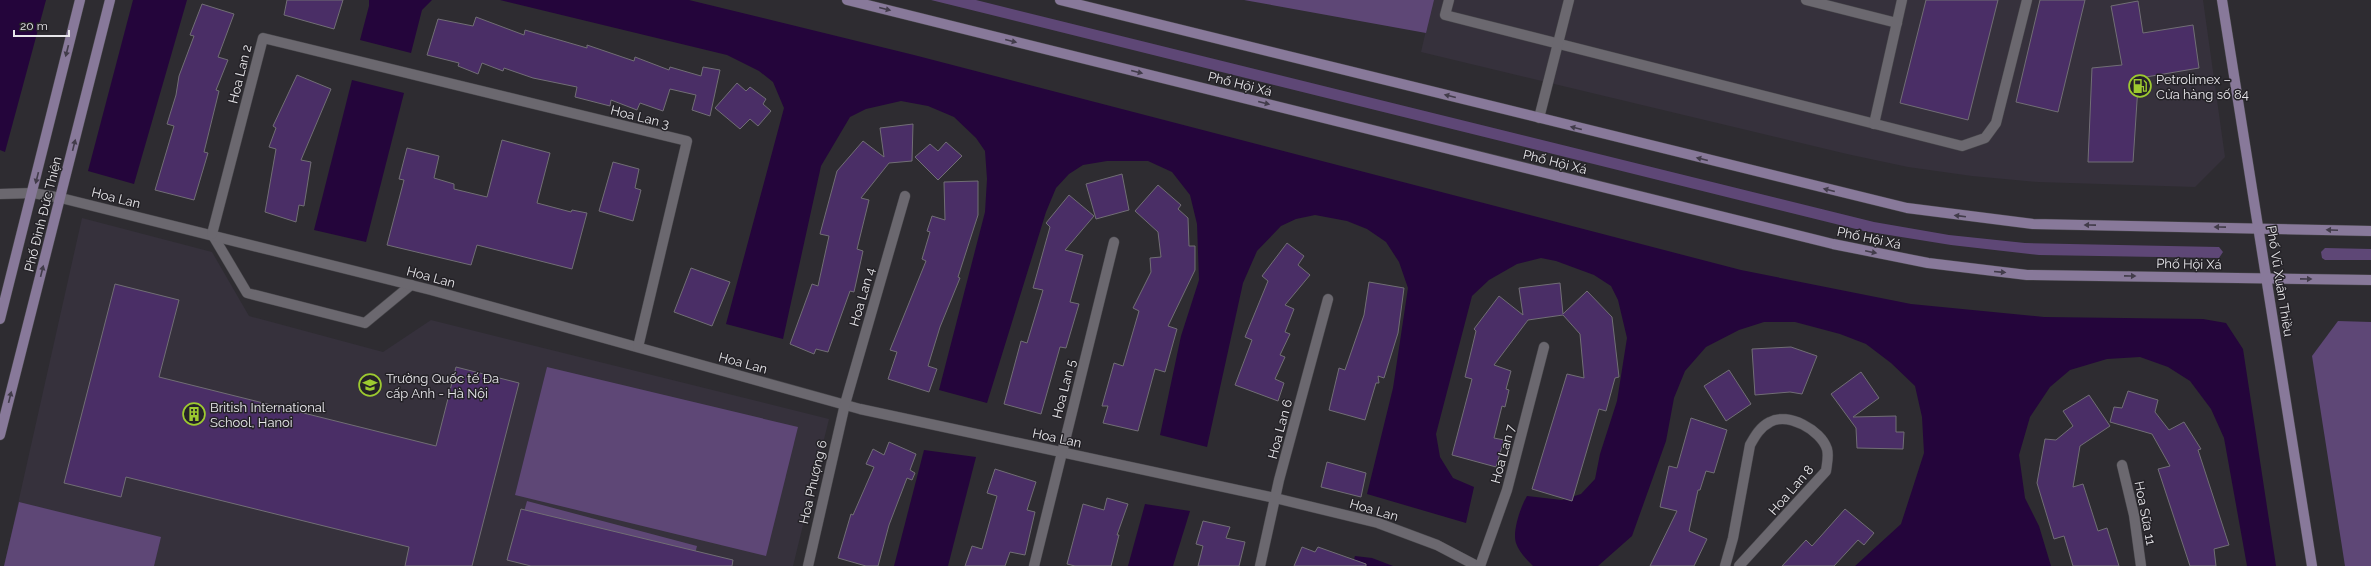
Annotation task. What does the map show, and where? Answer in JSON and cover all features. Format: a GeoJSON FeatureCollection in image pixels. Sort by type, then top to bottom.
{"type":"FeatureCollection","features":[{"type":"Feature","properties":{"kind":"main road","name":"Phố Đinh Đức Thiện"},"geometry":{"type":"LineString","coordinates":[[0,319],[33,193],[80,0]]}},
{"type":"Feature","properties":{"kind":"main road","name":"Phố Đinh Đức Thiện"},"geometry":{"type":"LineString","coordinates":[[0,435],[110,0]]}},
{"type":"Feature","properties":{"kind":"main road","name":"Phố Hội Xá"},"geometry":{"type":"LineString","coordinates":[[847,0],[1880,254],[1977,270],[2027,274],[2371,280]]}},
{"type":"Feature","properties":{"kind":"main road"},"geometry":{"type":"LineString","coordinates":[[1060,0],[1866,199],[1948,214],[2033,224],[2371,231]]}},
{"type":"Feature","properties":{"kind":"main road","name":"Phố Vũ Xuân Thiều"},"geometry":{"type":"LineString","coordinates":[[2222,0],[2312,566]]}},
{"type":"Feature","properties":{"kind":"street"},"geometry":{"type":"LineString","coordinates":[[1449,0],[1445,15],[1951,145],[1966,145],[1985,138],[1996,123],[2027,0]]}},
{"type":"Feature","properties":{"kind":"street"},"geometry":{"type":"LineString","coordinates":[[1539,118],[1569,0]]}},
{"type":"Feature","properties":{"kind":"street"},"geometry":{"type":"LineString","coordinates":[[1806,0],[1897,23]]}},
{"type":"Feature","properties":{"kind":"street"},"geometry":{"type":"LineString","coordinates":[[1874,124],[1902,0]]}},
{"type":"Feature","properties":{"kind":"street","name":"Hoa Lan 2"},"geometry":{"type":"LineString","coordinates":[[212,234],[263,38],[381,67]]}},
{"type":"Feature","properties":{"kind":"street","name":"Hoa Lan 3"},"geometry":{"type":"LineString","coordinates":[[381,67],[687,141],[638,347]]}},
{"type":"Feature","properties":{"kind":"street","name":"Hoa Lan"},"geometry":{"type":"LineString","coordinates":[[0,194],[33,193],[61,198],[212,234],[411,285],[903,419],[1275,498],[1378,523],[1437,545],[1477,566]]}},
{"type":"Feature","properties":{"kind":"street","name":"Hoa Lan 4"},"geometry":{"type":"LineString","coordinates":[[845,404],[905,196]]}},
{"type":"Feature","properties":{"kind":"street"},"geometry":{"type":"LineString","coordinates":[[212,234],[247,293],[365,323],[411,285]]}},
{"type":"Feature","properties":{"kind":"street","name":"Hoa Lan 5"},"geometry":{"type":"LineString","coordinates":[[1034,566],[1114,242]]}},
{"type":"Feature","properties":{"kind":"street","name":"Hoa Lan 6"},"geometry":{"type":"LineString","coordinates":[[1260,566],[1275,498],[1328,299]]}},
{"type":"Feature","properties":{"kind":"street","name":"Hoa Lan 7"},"geometry":{"type":"LineString","coordinates":[[1480,566],[1507,490],[1544,347]]}},
{"type":"Feature","properties":{"kind":"street","name":"Hoa Phượng 6"},"geometry":{"type":"LineString","coordinates":[[808,566],[845,404]]}},
{"type":"Feature","properties":{"kind":"street","name":"Hoa Lan 8"},"geometry":{"type":"LineString","coordinates":[[1725,566],[1733,538],[1750,445],[1756,434],[1771,421],[1789,420],[1814,432],[1822,438],[1828,459],[1826,470],[1739,566]]}},
{"type":"Feature","properties":{"kind":"street","name":"Hoa Sữa 11"},"geometry":{"type":"LineString","coordinates":[[2122,465],[2134,515],[2142,566]]}},
{"type":"Feature","properties":{"kind":"shaded area"},"geometry":{"type":"Polygon","coordinates":[[[0,0],[46,0],[5,152],[0,150],[0,0]]]}},
{"type":"Feature","properties":{"kind":"shaded area"},"geometry":{"type":"Polygon","coordinates":[[[133,0],[187,0],[134,184],[88,171],[133,0]]]}},
{"type":"Feature","properties":{"kind":"shaded area"},"geometry":{"type":"Polygon","coordinates":[[[369,0],[432,0],[422,10],[411,53],[360,40],[369,6],[369,0]]]}},
{"type":"Feature","properties":{"kind":"shaded area"},"geometry":{"type":"Polygon","coordinates":[[[500,0],[689,0],[914,55],[1741,270],[1911,304],[2044,317],[2203,319],[2226,323],[2243,349],[2276,566],[2247,566],[2224,438],[2211,409],[2190,381],[2168,367],[2140,357],[2107,359],[2070,370],[2050,387],[2030,417],[2019,455],[2025,498],[2039,526],[2051,566],[1855,566],[1901,524],[1924,453],[1922,417],[1915,386],[1891,363],[1866,344],[1840,334],[1795,322],[1764,322],[1739,330],[1706,347],[1685,371],[1674,398],[1666,441],[1632,536],[1598,566],[1533,566],[1519,549],[1515,538],[1520,512],[1527,496],[1562,500],[1581,494],[1595,479],[1600,454],[1617,401],[1627,338],[1618,300],[1611,286],[1594,275],[1556,261],[1541,258],[1517,264],[1489,280],[1472,296],[1436,434],[1440,457],[1453,478],[1474,487],[1466,523],[1367,494],[1393,388],[1408,288],[1399,262],[1386,242],[1367,229],[1347,221],[1315,215],[1296,219],[1281,226],[1257,251],[1243,283],[1207,447],[1160,435],[1181,336],[1199,280],[1197,224],[1190,195],[1172,172],[1148,161],[1107,161],[1083,165],[1069,174],[1056,188],[1046,212],[987,403],[939,390],[985,212],[987,179],[985,151],[976,138],[954,117],[928,106],[901,101],[866,109],[850,117],[821,166],[783,339],[726,324],[784,108],[773,82],[759,71],[727,55],[500,0]]]}},
{"type":"Feature","properties":{"kind":"shaded area"},"geometry":{"type":"Polygon","coordinates":[[[931,0],[976,0],[1874,222],[1949,235],[2025,243],[2219,247],[2223,252],[2219,258],[2039,255],[1951,245],[1864,231],[931,0]]]}},
{"type":"Feature","properties":{"kind":"shaded area"},"geometry":{"type":"Polygon","coordinates":[[[1244,0],[1434,0],[1426,33],[1244,0]]]}},
{"type":"Feature","properties":{"kind":"shaded area"},"geometry":{"type":"Polygon","coordinates":[[[1433,0],[2203,0],[2225,157],[2195,187],[2038,182],[1972,176],[1908,167],[1847,154],[1421,52],[1433,0]]]}},
{"type":"Feature","properties":{"kind":"shaded area"},"geometry":{"type":"Polygon","coordinates":[[[352,80],[404,93],[366,242],[314,230],[352,80]]]}},
{"type":"Feature","properties":{"kind":"shaded area","name":"Trường Quốc tế Đa cấp Anh - Hà Nội"},"geometry":{"type":"Polygon","coordinates":[[[82,218],[212,252],[249,316],[383,352],[431,320],[829,419],[793,566],[4,566],[82,218]]]}},
{"type":"Feature","properties":{"kind":"shaded area"},"geometry":{"type":"Polygon","coordinates":[[[2325,248],[2371,249],[2371,260],[2325,260],[2322,258],[2321,252],[2325,248]]]}},
{"type":"Feature","properties":{"kind":"shaded area"},"geometry":{"type":"Polygon","coordinates":[[[2338,321],[2371,322],[2371,566],[2345,566],[2312,356],[2338,321]]]}},
{"type":"Feature","properties":{"kind":"shaded area"},"geometry":{"type":"Polygon","coordinates":[[[547,367],[798,427],[766,556],[515,495],[547,367]]]}},
{"type":"Feature","properties":{"kind":"shaded area"},"geometry":{"type":"Polygon","coordinates":[[[924,450],[976,457],[948,566],[894,566],[924,450]]]}},
{"type":"Feature","properties":{"kind":"shaded area"},"geometry":{"type":"Polygon","coordinates":[[[527,501],[697,546],[692,566],[514,548],[527,501]]]}},
{"type":"Feature","properties":{"kind":"shaded area"},"geometry":{"type":"Polygon","coordinates":[[[19,502],[161,537],[154,566],[4,566],[19,502]]]}},
{"type":"Feature","properties":{"kind":"shaded area"},"geometry":{"type":"Polygon","coordinates":[[[1145,504],[1190,511],[1173,566],[1128,566],[1145,504]]]}},
{"type":"Feature","properties":{"kind":"shaded area"},"geometry":{"type":"Polygon","coordinates":[[[1355,556],[1372,558],[1393,566],[1352,566],[1355,556]]]}},
{"type":"Feature","properties":{"kind":"building"},"geometry":{"type":"Polygon","coordinates":[[[287,0],[343,0],[334,29],[284,15],[287,0]]]}},
{"type":"Feature","properties":{"kind":"building"},"geometry":{"type":"Polygon","coordinates":[[[1926,0],[1998,0],[1968,120],[1900,103],[1926,0]]]}},
{"type":"Feature","properties":{"kind":"building"},"geometry":{"type":"Polygon","coordinates":[[[2040,0],[2085,0],[2058,112],[2016,102],[2040,0]]]}},
{"type":"Feature","properties":{"kind":"building"},"geometry":{"type":"Polygon","coordinates":[[[2138,1],[2143,33],[2193,25],[2199,68],[2146,77],[2138,86],[2133,162],[2088,162],[2092,68],[2122,65],[2111,6],[2138,1]]]}},
{"type":"Feature","properties":{"kind":"building"},"geometry":{"type":"Polygon","coordinates":[[[202,4],[234,14],[218,57],[228,60],[216,90],[219,91],[204,152],[208,153],[194,200],[155,190],[174,126],[167,124],[176,95],[179,76],[194,36],[190,35],[202,4]]]}},
{"type":"Feature","properties":{"kind":"building"},"geometry":{"type":"Polygon","coordinates":[[[476,17],[524,35],[525,30],[587,48],[587,45],[634,61],[635,57],[669,70],[670,67],[701,76],[703,67],[720,70],[710,116],[692,110],[696,95],[670,89],[663,111],[640,103],[637,110],[611,100],[610,106],[575,97],[577,87],[533,78],[504,68],[503,71],[482,63],[478,74],[458,66],[459,63],[427,55],[438,19],[473,26],[476,17]]]}},
{"type":"Feature","properties":{"kind":"building"},"geometry":{"type":"Polygon","coordinates":[[[297,75],[331,89],[301,160],[311,162],[304,206],[299,205],[296,222],[265,212],[276,149],[269,147],[276,128],[273,126],[297,75]]]}},
{"type":"Feature","properties":{"kind":"building"},"geometry":{"type":"Polygon","coordinates":[[[737,83],[746,91],[750,87],[766,99],[763,104],[771,111],[758,126],[750,119],[740,129],[715,108],[737,83]]]}},
{"type":"Feature","properties":{"kind":"building"},"geometry":{"type":"Polygon","coordinates":[[[913,124],[912,161],[889,163],[861,198],[869,200],[857,249],[863,251],[854,292],[850,291],[828,352],[816,349],[814,354],[790,344],[812,284],[818,286],[829,236],[820,234],[837,171],[863,141],[884,157],[880,128],[913,124]]]}},
{"type":"Feature","properties":{"kind":"building"},"geometry":{"type":"Polygon","coordinates":[[[502,140],[550,153],[537,203],[571,212],[572,210],[587,213],[572,269],[477,245],[471,265],[387,245],[404,180],[399,179],[407,148],[439,156],[434,178],[454,184],[454,189],[487,197],[502,140]]]}},
{"type":"Feature","properties":{"kind":"building"},"geometry":{"type":"Polygon","coordinates":[[[946,142],[962,156],[938,180],[915,157],[930,144],[938,151],[946,142]]]}},
{"type":"Feature","properties":{"kind":"building"},"geometry":{"type":"Polygon","coordinates":[[[613,162],[639,169],[635,188],[641,190],[633,221],[599,211],[613,162]]]}},
{"type":"Feature","properties":{"kind":"building"},"geometry":{"type":"Polygon","coordinates":[[[1122,174],[1129,210],[1096,219],[1086,184],[1122,174]]]}},
{"type":"Feature","properties":{"kind":"building"},"geometry":{"type":"Polygon","coordinates":[[[978,181],[978,215],[958,277],[960,278],[940,327],[928,366],[937,369],[929,392],[888,379],[897,352],[890,350],[926,261],[922,259],[930,232],[927,231],[932,216],[945,220],[944,182],[978,181]]]}},
{"type":"Feature","properties":{"kind":"building"},"geometry":{"type":"Polygon","coordinates":[[[1158,185],[1181,205],[1178,209],[1188,218],[1189,246],[1195,246],[1195,270],[1168,326],[1177,329],[1165,372],[1155,369],[1138,431],[1103,423],[1108,406],[1102,406],[1114,363],[1123,366],[1139,311],[1133,308],[1151,272],[1150,258],[1161,257],[1158,232],[1135,211],[1158,185]]]}},
{"type":"Feature","properties":{"kind":"building"},"geometry":{"type":"Polygon","coordinates":[[[1069,195],[1094,216],[1065,250],[1083,255],[1070,302],[1079,304],[1066,348],[1060,347],[1041,414],[1004,404],[1021,341],[1027,343],[1043,290],[1033,288],[1050,227],[1046,223],[1069,195]]]}},
{"type":"Feature","properties":{"kind":"building"},"geometry":{"type":"Polygon","coordinates":[[[1287,243],[1304,256],[1298,265],[1310,275],[1285,305],[1294,309],[1285,332],[1290,334],[1280,355],[1285,357],[1275,379],[1284,383],[1278,401],[1235,385],[1252,340],[1245,337],[1268,281],[1262,276],[1287,243]]]}},
{"type":"Feature","properties":{"kind":"building"},"geometry":{"type":"Polygon","coordinates":[[[691,268],[730,282],[712,326],[674,312],[691,268]]]}},
{"type":"Feature","properties":{"kind":"building"},"geometry":{"type":"Polygon","coordinates":[[[1369,282],[1404,288],[1398,333],[1384,378],[1378,376],[1379,383],[1376,383],[1365,420],[1329,410],[1339,368],[1345,370],[1364,315],[1369,282]]]}},
{"type":"Feature","properties":{"kind":"building"},"geometry":{"type":"Polygon","coordinates":[[[1560,283],[1563,314],[1587,291],[1612,317],[1619,377],[1615,378],[1606,411],[1599,409],[1572,501],[1532,489],[1567,374],[1584,378],[1580,334],[1563,315],[1528,320],[1494,365],[1511,371],[1506,389],[1509,390],[1505,407],[1502,406],[1494,438],[1504,440],[1496,467],[1452,455],[1472,379],[1465,377],[1476,331],[1474,329],[1499,296],[1523,315],[1519,288],[1560,283]]]}},
{"type":"Feature","properties":{"kind":"building","name":"British International School, Hanoi"},"geometry":{"type":"Polygon","coordinates":[[[115,284],[179,300],[159,377],[436,446],[456,367],[519,383],[472,566],[405,566],[409,547],[126,477],[121,497],[64,483],[115,284]]]}},
{"type":"Feature","properties":{"kind":"building"},"geometry":{"type":"Polygon","coordinates":[[[1791,347],[1817,356],[1802,394],[1790,392],[1755,395],[1752,349],[1791,347]]]}},
{"type":"Feature","properties":{"kind":"building"},"geometry":{"type":"Polygon","coordinates":[[[1729,370],[1751,404],[1726,421],[1704,386],[1729,370]]]}},
{"type":"Feature","properties":{"kind":"building"},"geometry":{"type":"Polygon","coordinates":[[[1861,372],[1879,398],[1853,417],[1896,416],[1896,432],[1904,432],[1903,449],[1857,448],[1856,428],[1831,394],[1861,372]]]}},
{"type":"Feature","properties":{"kind":"building"},"geometry":{"type":"Polygon","coordinates":[[[2128,391],[2158,400],[2155,412],[2169,430],[2184,422],[2201,449],[2198,450],[2229,545],[2214,549],[2216,566],[2190,566],[2158,469],[2170,466],[2152,434],[2110,422],[2114,407],[2122,408],[2128,391]]]}},
{"type":"Feature","properties":{"kind":"building"},"geometry":{"type":"Polygon","coordinates":[[[2089,395],[2110,426],[2080,446],[2073,487],[2083,484],[2098,531],[2107,528],[2119,566],[2073,566],[2064,536],[2054,539],[2037,483],[2045,439],[2056,440],[2073,426],[2063,411],[2089,395]]]}},
{"type":"Feature","properties":{"kind":"building"},"geometry":{"type":"Polygon","coordinates":[[[1691,418],[1727,430],[1714,473],[1706,471],[1700,490],[1698,490],[1689,531],[1707,539],[1694,566],[1650,566],[1677,511],[1660,507],[1669,466],[1677,468],[1691,418]]]}},
{"type":"Feature","properties":{"kind":"building"},"geometry":{"type":"Polygon","coordinates":[[[889,442],[916,454],[910,470],[915,473],[912,480],[907,478],[889,525],[878,566],[866,566],[838,558],[851,514],[853,515],[874,467],[866,464],[873,449],[884,455],[889,442]]]}},
{"type":"Feature","properties":{"kind":"building"},"geometry":{"type":"Polygon","coordinates":[[[1327,462],[1366,473],[1361,497],[1321,487],[1327,462]]]}},
{"type":"Feature","properties":{"kind":"building"},"geometry":{"type":"Polygon","coordinates":[[[995,469],[1036,482],[1027,510],[1035,512],[1025,555],[1010,552],[1005,566],[965,566],[972,546],[982,549],[997,496],[987,493],[995,469]]]}},
{"type":"Feature","properties":{"kind":"building"},"geometry":{"type":"Polygon","coordinates":[[[1107,498],[1128,504],[1117,535],[1119,535],[1111,566],[1075,566],[1067,564],[1083,504],[1104,510],[1107,498]]]}},
{"type":"Feature","properties":{"kind":"building"},"geometry":{"type":"Polygon","coordinates":[[[521,509],[733,560],[732,566],[531,566],[507,560],[521,509]]]}},
{"type":"Feature","properties":{"kind":"building"},"geometry":{"type":"Polygon","coordinates":[[[1845,509],[1874,533],[1864,545],[1858,540],[1834,566],[1782,566],[1806,540],[1812,546],[1845,509]]]}},
{"type":"Feature","properties":{"kind":"building"},"geometry":{"type":"Polygon","coordinates":[[[1203,521],[1230,527],[1226,538],[1245,542],[1239,566],[1198,566],[1203,546],[1196,544],[1203,521]]]}},
{"type":"Feature","properties":{"kind":"building"},"geometry":{"type":"Polygon","coordinates":[[[1302,547],[1315,552],[1318,547],[1366,564],[1366,566],[1294,566],[1302,547]]]}},
{"type":"Feature","properties":{"kind":"place","name":"Petrolimex – Cửa hàng số 84"},"geometry":{"type":"Point","coordinates":[2140,86]}},
{"type":"Feature","properties":{"kind":"place","name":"Trường Quốc tế Đa cấp Anh - Hà Nội"},"geometry":{"type":"Point","coordinates":[370,385]}},
{"type":"Feature","properties":{"kind":"place","name":"British International School, Hanoi"},"geometry":{"type":"Point","coordinates":[194,414]}}]}
